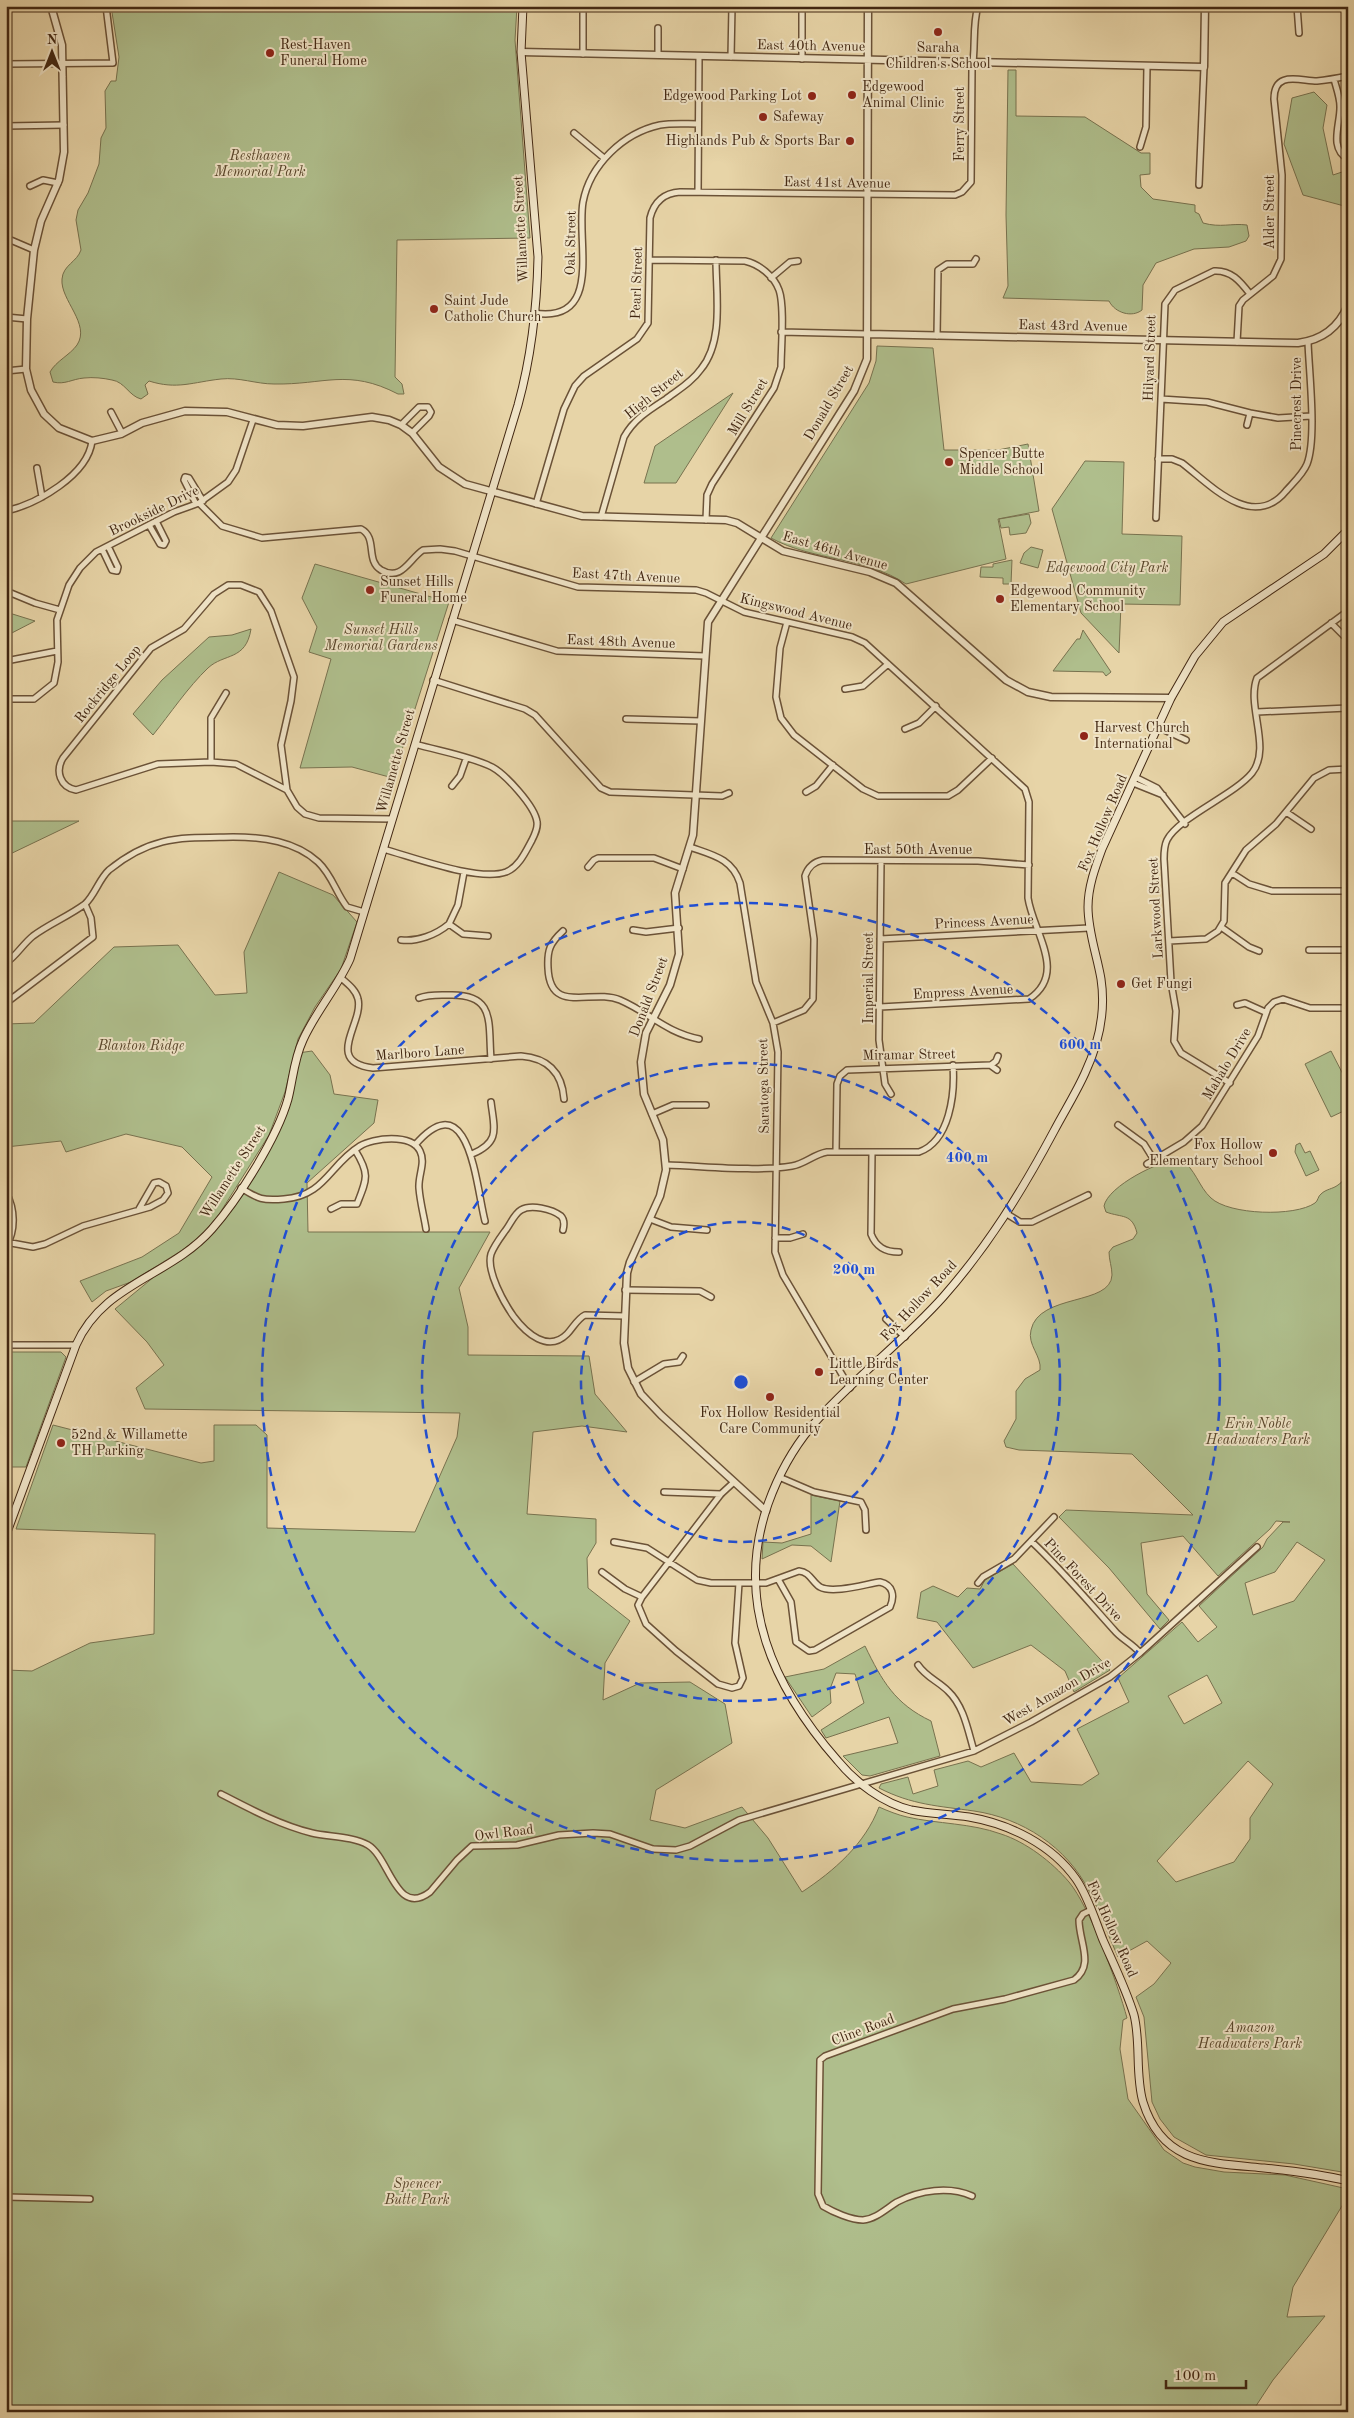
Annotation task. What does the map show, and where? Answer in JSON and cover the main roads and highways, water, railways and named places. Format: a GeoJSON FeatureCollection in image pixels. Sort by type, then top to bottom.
{"type":"FeatureCollection","features":[{"type":"Feature","properties":{"kind":"main road","name":"Willamette Street"},"geometry":{"type":"LineString","coordinates":[[6,1535],[76,1345],[90,1320],[107,1302],[178,1258],[202,1239],[220,1218],[272,1138],[288,1099],[298,1053],[309,1027],[341,978],[350,959],[523,387],[534,312],[538,257],[522,52],[523,6]]}},
{"type":"Feature","properties":{"kind":"main road","name":"Fox Hollow Road"},"geometry":{"type":"LineString","coordinates":[[1348,530],[1324,554],[1223,622],[1195,656],[1171,698],[1093,874],[1088,908],[1089,928],[1102,987],[1102,1010],[1098,1041],[1085,1074],[1028,1180],[1007,1214],[963,1273],[905,1337],[806,1433],[779,1477],[766,1511],[757,1551],[756,1583],[762,1632],[770,1658],[787,1693],[838,1762],[862,1785],[899,1806],[986,1821],[1022,1834],[1061,1862],[1078,1881],[1134,2015],[1138,2031],[1143,2101],[1157,2131],[1184,2154],[1205,2163],[1311,2174],[1348,2181]]}},
{"type":"Feature","properties":{"kind":"place","name":"Saraha Children's School"},"geometry":{"type":"Point","coordinates":[938,32]}},
{"type":"Feature","properties":{"kind":"place","name":"Rest-Haven Funeral Home"},"geometry":{"type":"Point","coordinates":[270,53]}},
{"type":"Feature","properties":{"kind":"place","name":"Edgewood Animal Clinic"},"geometry":{"type":"Point","coordinates":[852,95]}},
{"type":"Feature","properties":{"kind":"place","name":"Edgewood Parking Lot"},"geometry":{"type":"Point","coordinates":[812,96]}},
{"type":"Feature","properties":{"kind":"place","name":"Safeway"},"geometry":{"type":"Point","coordinates":[763,117]}},
{"type":"Feature","properties":{"kind":"place","name":"Highlands Pub & Sports Bar"},"geometry":{"type":"Point","coordinates":[850,141]}},
{"type":"Feature","properties":{"kind":"place","name":"Saint Jude Catholic Church"},"geometry":{"type":"Point","coordinates":[434,309]}},
{"type":"Feature","properties":{"kind":"place","name":"Spencer Butte Middle School"},"geometry":{"type":"Point","coordinates":[949,462]}},
{"type":"Feature","properties":{"kind":"place","name":"Sunset Hills Funeral Home"},"geometry":{"type":"Point","coordinates":[370,590]}},
{"type":"Feature","properties":{"kind":"place","name":"Edgewood Community Elementary School"},"geometry":{"type":"Point","coordinates":[1000,599]}},
{"type":"Feature","properties":{"kind":"place","name":"Harvest Church International"},"geometry":{"type":"Point","coordinates":[1084,736]}},
{"type":"Feature","properties":{"kind":"place","name":"Get Fungi"},"geometry":{"type":"Point","coordinates":[1121,984]}},
{"type":"Feature","properties":{"kind":"place","name":"Fox Hollow Elementary School"},"geometry":{"type":"Point","coordinates":[1273,1153]}},
{"type":"Feature","properties":{"kind":"place","name":"Little Birds Learning Center"},"geometry":{"type":"Point","coordinates":[819,1372]}},
{"type":"Feature","properties":{"kind":"place","name":"Fox Hollow Residential Care Community"},"geometry":{"type":"Point","coordinates":[770,1397]}},
{"type":"Feature","properties":{"kind":"place","name":"52nd & Willamette TH Parking"},"geometry":{"type":"Point","coordinates":[61,1443]}},
{"type":"Feature","properties":{"kind":"park label","name":"Resthaven Memorial Park"},"geometry":{"type":"Point","coordinates":[260,164]}},
{"type":"Feature","properties":{"kind":"park label","name":"Edgewood City Park"},"geometry":{"type":"Point","coordinates":[1107,568]}},
{"type":"Feature","properties":{"kind":"park label","name":"Sunset Hills Memorial Gardens"},"geometry":{"type":"Point","coordinates":[381,638]}},
{"type":"Feature","properties":{"kind":"park label","name":"Blanton Ridge"},"geometry":{"type":"Point","coordinates":[141,1046]}},
{"type":"Feature","properties":{"kind":"park label","name":"Erin Noble Headwaters Park"},"geometry":{"type":"Point","coordinates":[1258,1432]}},
{"type":"Feature","properties":{"kind":"park label","name":"Amazon Headwaters Park"},"geometry":{"type":"Point","coordinates":[1250,2036]}},
{"type":"Feature","properties":{"kind":"park label","name":"Spencer Butte Park"},"geometry":{"type":"Point","coordinates":[417,2192]}}]}
